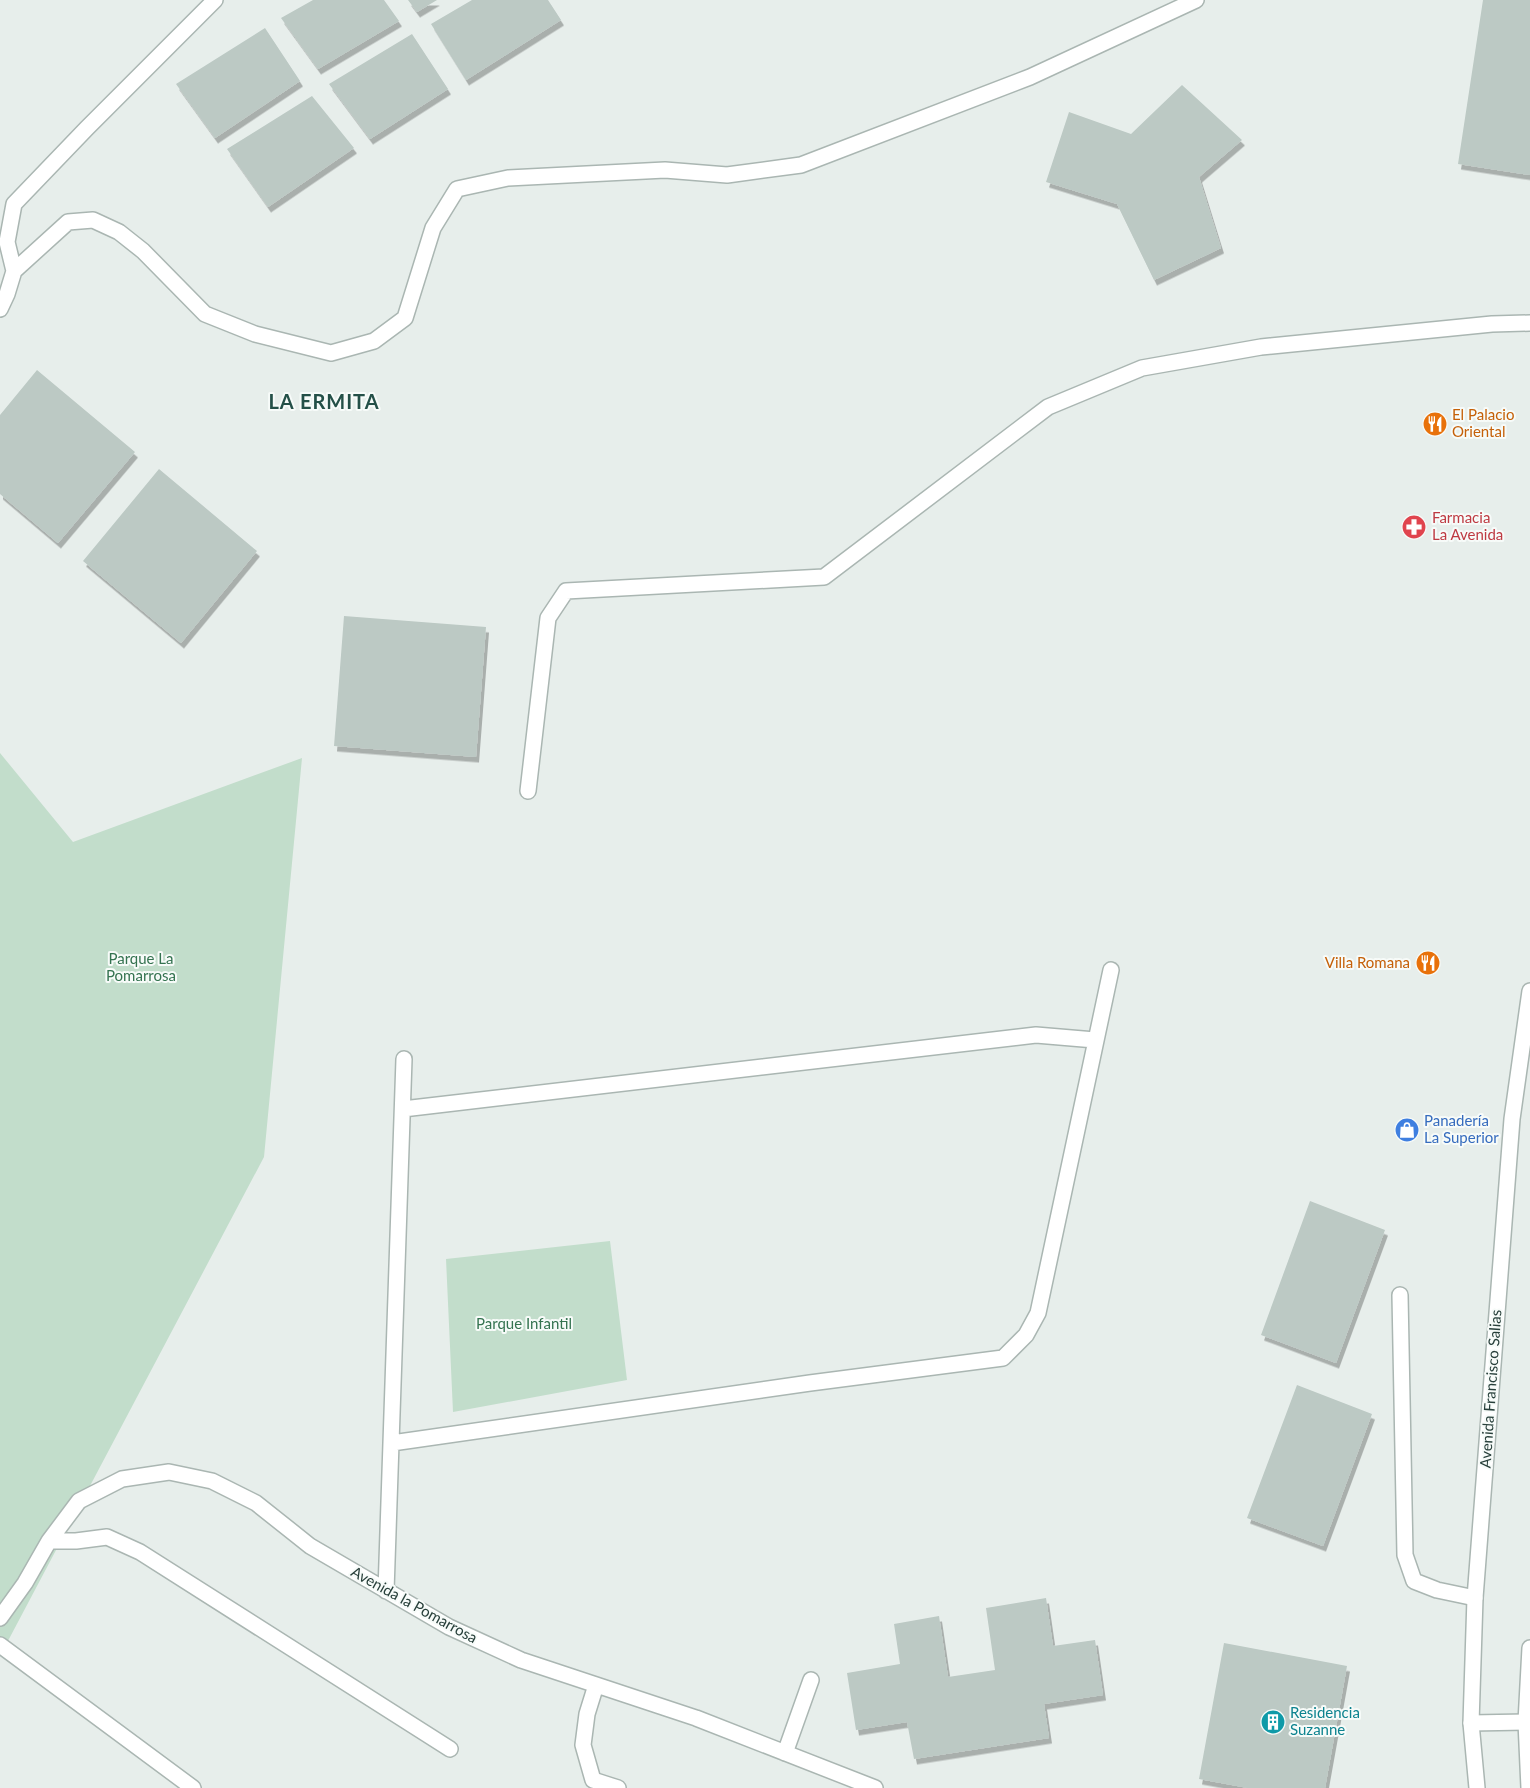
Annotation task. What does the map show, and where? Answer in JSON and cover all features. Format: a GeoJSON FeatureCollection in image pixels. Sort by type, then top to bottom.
{"type":"FeatureCollection","features":[{"type":"Feature","properties":{"kind":"street"},"geometry":{"type":"LineString","coordinates":[[0,310],[14,271],[7,242],[14,204],[215,0]]}},
{"type":"Feature","properties":{"kind":"street"},"geometry":{"type":"LineString","coordinates":[[14,271],[68,222],[93,220],[119,232],[143,251],[206,314],[254,334],[331,352],[374,341],[405,318],[433,228],[457,189],[508,178],[665,170],[727,174],[801,165],[1030,77],[1196,0]]}},
{"type":"Feature","properties":{"kind":"street"},"geometry":{"type":"LineString","coordinates":[[528,791],[548,618],[566,591],[824,577],[1048,408],[1142,368],[1261,347],[1492,324],[1530,323]]}},
{"type":"Feature","properties":{"kind":"street"},"geometry":{"type":"LineString","coordinates":[[392,1443],[810,1382],[1003,1358],[1026,1335],[1038,1312],[1111,970]]}},
{"type":"Feature","properties":{"kind":"street","name":"Avenida Francisco Salias"},"geometry":{"type":"LineString","coordinates":[[1477,1788],[1471,1723],[1475,1598],[1512,1119],[1530,991]]}},
{"type":"Feature","properties":{"kind":"street"},"geometry":{"type":"LineString","coordinates":[[403,1109],[1036,1035],[1095,1040]]}},
{"type":"Feature","properties":{"kind":"street"},"geometry":{"type":"LineString","coordinates":[[386,1591],[404,1058]]}},
{"type":"Feature","properties":{"kind":"street"},"geometry":{"type":"LineString","coordinates":[[1400,1295],[1405,1555],[1414,1581],[1437,1590],[1475,1598]]}},
{"type":"Feature","properties":{"kind":"street","name":"Avenida la Pomarrosa"},"geometry":{"type":"LineString","coordinates":[[49,1541],[79,1501],[122,1478],[169,1472],[212,1481],[256,1503],[310,1546],[449,1627],[521,1660],[696,1718],[875,1788]]}},
{"type":"Feature","properties":{"kind":"street"},"geometry":{"type":"LineString","coordinates":[[0,1618],[25,1583],[49,1541],[76,1541],[107,1537],[140,1552],[450,1749]]}},
{"type":"Feature","properties":{"kind":"street"},"geometry":{"type":"LineString","coordinates":[[0,1645],[193,1788]]}},
{"type":"Feature","properties":{"kind":"street"},"geometry":{"type":"LineString","coordinates":[[1529,1788],[1530,1648]]}},
{"type":"Feature","properties":{"kind":"street"},"geometry":{"type":"LineString","coordinates":[[785,1753],[811,1680]]}},
{"type":"Feature","properties":{"kind":"street"},"geometry":{"type":"LineString","coordinates":[[596,1685],[587,1714],[583,1746],[593,1780],[618,1788]]}},
{"type":"Feature","properties":{"kind":"street"},"geometry":{"type":"LineString","coordinates":[[1471,1723],[1528,1722]]}},
{"type":"Feature","properties":{"kind":"green space","name":"Parque La Pomarrosa"},"geometry":{"type":"Polygon","coordinates":[[[0,753],[73,842],[302,758],[264,1157],[0,1656],[0,753]]]}},
{"type":"Feature","properties":{"kind":"green space","name":"Parque Infantil"},"geometry":{"type":"Polygon","coordinates":[[[610,1241],[627,1380],[453,1412],[446,1259],[610,1241]]]}},
{"type":"Feature","properties":{"kind":"building"},"geometry":{"type":"Polygon","coordinates":[[[313,0],[384,0],[399,21],[318,69],[281,18],[313,0]]]}},
{"type":"Feature","properties":{"kind":"building"},"geometry":{"type":"Polygon","coordinates":[[[408,0],[437,0],[417,12],[408,0]]]}},
{"type":"Feature","properties":{"kind":"building"},"geometry":{"type":"Polygon","coordinates":[[[472,0],[548,0],[561,20],[466,80],[431,24],[472,0]]]}},
{"type":"Feature","properties":{"kind":"building"},"geometry":{"type":"Polygon","coordinates":[[[1483,0],[1530,0],[1530,175],[1458,164],[1483,0]]]}},
{"type":"Feature","properties":{"kind":"building"},"geometry":{"type":"Polygon","coordinates":[[[265,28],[300,81],[215,138],[176,84],[265,28]]]}},
{"type":"Feature","properties":{"kind":"building"},"geometry":{"type":"Polygon","coordinates":[[[412,34],[448,89],[370,139],[329,84],[412,34]]]}},
{"type":"Feature","properties":{"kind":"building"},"geometry":{"type":"Polygon","coordinates":[[[1182,85],[1242,140],[1199,177],[1221,248],[1154,280],[1117,204],[1046,182],[1069,112],[1131,134],[1182,85]]]}},
{"type":"Feature","properties":{"kind":"building"},"geometry":{"type":"Polygon","coordinates":[[[312,96],[354,148],[268,207],[227,149],[312,96]]]}},
{"type":"Feature","properties":{"kind":"building"},"geometry":{"type":"Polygon","coordinates":[[[37,370],[135,452],[58,543],[0,494],[0,415],[37,370]]]}},
{"type":"Feature","properties":{"kind":"building"},"geometry":{"type":"Polygon","coordinates":[[[159,469],[257,551],[181,643],[83,561],[159,469]]]}},
{"type":"Feature","properties":{"kind":"building"},"geometry":{"type":"Polygon","coordinates":[[[344,616],[486,627],[476,757],[334,746],[344,616]]]}},
{"type":"Feature","properties":{"kind":"building"},"geometry":{"type":"Polygon","coordinates":[[[1310,1201],[1385,1230],[1336,1363],[1261,1335],[1310,1201]]]}},
{"type":"Feature","properties":{"kind":"building"},"geometry":{"type":"Polygon","coordinates":[[[1297,1385],[1372,1414],[1323,1546],[1247,1518],[1297,1385]]]}},
{"type":"Feature","properties":{"kind":"building"},"geometry":{"type":"Polygon","coordinates":[[[1046,1598],[1053,1646],[1095,1640],[1103,1695],[1044,1704],[1049,1738],[914,1759],[907,1722],[856,1730],[847,1673],[900,1664],[894,1624],[939,1616],[948,1677],[995,1670],[986,1608],[1046,1598]]]}},
{"type":"Feature","properties":{"kind":"building","name":"Residencia Suzanne"},"geometry":{"type":"Polygon","coordinates":[[[1224,1643],[1347,1666],[1325,1788],[1248,1788],[1199,1779],[1224,1643]]]}},
{"type":"Feature","properties":{"kind":"place","name":"El Palacio Oriental"},"geometry":{"type":"Point","coordinates":[1435,424]}},
{"type":"Feature","properties":{"kind":"place","name":"Farmacia La Avenida"},"geometry":{"type":"Point","coordinates":[1414,527]}},
{"type":"Feature","properties":{"kind":"place","name":"Villa Romana"},"geometry":{"type":"Point","coordinates":[1428,963]}},
{"type":"Feature","properties":{"kind":"place","name":"Panadería La Superior"},"geometry":{"type":"Point","coordinates":[1407,1130]}},
{"type":"Feature","properties":{"kind":"place","name":"Residencia Suzanne"},"geometry":{"type":"Point","coordinates":[1273,1722]}},
{"type":"Feature","properties":{"kind":"district","name":"LA ERMITA"},"geometry":{"type":"Point","coordinates":[324,402]}}]}
